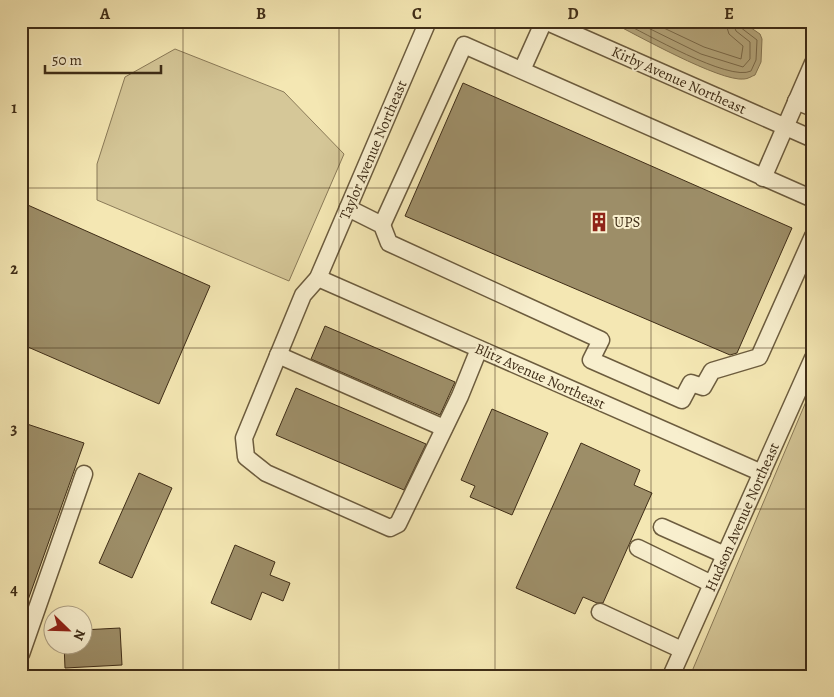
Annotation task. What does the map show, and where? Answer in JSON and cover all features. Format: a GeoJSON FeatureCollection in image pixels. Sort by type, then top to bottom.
{"type":"FeatureCollection","features":[{"type":"Feature","properties":{"kind":"street","name":"Taylor Avenue Northeast"},"geometry":{"type":"LineString","coordinates":[[428,21],[318,278],[304,296],[244,438],[246,457],[266,473],[390,528],[398,524],[444,428]]}},
{"type":"Feature","properties":{"kind":"street"},"geometry":{"type":"LineString","coordinates":[[522,70],[545,21]]}},
{"type":"Feature","properties":{"kind":"street","name":"Kirby Avenue Northeast"},"geometry":{"type":"LineString","coordinates":[[545,21],[813,139]]}},
{"type":"Feature","properties":{"kind":"street"},"geometry":{"type":"LineString","coordinates":[[382,225],[464,45],[813,199]]}},
{"type":"Feature","properties":{"kind":"street"},"geometry":{"type":"LineString","coordinates":[[763,178],[813,63]]}},
{"type":"Feature","properties":{"kind":"street"},"geometry":{"type":"LineString","coordinates":[[796,101],[813,108]]}},
{"type":"Feature","properties":{"kind":"street"},"geometry":{"type":"LineString","coordinates":[[348,208],[382,225],[389,243],[601,340],[591,360],[682,400],[691,383],[703,388],[712,371],[759,357],[813,236]]}},
{"type":"Feature","properties":{"kind":"street","name":"Blitz Avenue Northeast"},"geometry":{"type":"LineString","coordinates":[[318,278],[762,473]]}},
{"type":"Feature","properties":{"kind":"street"},"geometry":{"type":"LineString","coordinates":[[278,355],[444,428],[478,349]]}},
{"type":"Feature","properties":{"kind":"street","name":"Hudson Avenue Northeast"},"geometry":{"type":"LineString","coordinates":[[670,676],[813,358]]}},
{"type":"Feature","properties":{"kind":"street"},"geometry":{"type":"LineString","coordinates":[[21,654],[84,474]]}},
{"type":"Feature","properties":{"kind":"street"},"geometry":{"type":"LineString","coordinates":[[662,527],[725,554]]}},
{"type":"Feature","properties":{"kind":"street"},"geometry":{"type":"LineString","coordinates":[[638,548],[712,584]]}},
{"type":"Feature","properties":{"kind":"street"},"geometry":{"type":"LineString","coordinates":[[600,612],[682,650]]}},
{"type":"Feature","properties":{"kind":"shaded area"},"geometry":{"type":"Polygon","coordinates":[[[175,49],[284,92],[344,154],[289,281],[97,200],[97,164],[125,77],[175,49]]]}},
{"type":"Feature","properties":{"kind":"shaded area"},"geometry":{"type":"Polygon","coordinates":[[[813,385],[813,676],[690,676],[813,385]]]}},
{"type":"Feature","properties":{"kind":"water"},"geometry":{"type":"Polygon","coordinates":[[[609,21],[741,21],[760,34],[762,39],[761,62],[755,75],[745,79],[732,78],[716,73],[657,46],[609,21]]]}},
{"type":"Feature","properties":{"kind":"building","name":"UPS"},"geometry":{"type":"Polygon","coordinates":[[[463,83],[792,228],[737,353],[730,355],[405,216],[463,83]]]}},
{"type":"Feature","properties":{"kind":"building"},"geometry":{"type":"Polygon","coordinates":[[[21,202],[210,286],[159,404],[21,344],[21,202]]]}},
{"type":"Feature","properties":{"kind":"building"},"geometry":{"type":"Polygon","coordinates":[[[325,326],[455,382],[440,415],[311,359],[325,326]]]}},
{"type":"Feature","properties":{"kind":"building"},"geometry":{"type":"Polygon","coordinates":[[[296,388],[426,444],[404,490],[276,435],[296,388]]]}},
{"type":"Feature","properties":{"kind":"building"},"geometry":{"type":"Polygon","coordinates":[[[492,409],[548,433],[512,515],[470,497],[475,486],[461,480],[492,409]]]}},
{"type":"Feature","properties":{"kind":"building"},"geometry":{"type":"Polygon","coordinates":[[[21,422],[84,443],[23,614],[21,614],[21,422]]]}},
{"type":"Feature","properties":{"kind":"building"},"geometry":{"type":"Polygon","coordinates":[[[581,443],[640,470],[634,485],[652,493],[603,603],[597,603],[583,597],[575,614],[516,588],[581,443]]]}},
{"type":"Feature","properties":{"kind":"building"},"geometry":{"type":"Polygon","coordinates":[[[139,473],[172,488],[132,578],[99,563],[139,473]]]}},
{"type":"Feature","properties":{"kind":"building"},"geometry":{"type":"Polygon","coordinates":[[[235,545],[275,562],[270,575],[290,583],[283,601],[262,592],[251,620],[211,603],[235,545]]]}},
{"type":"Feature","properties":{"kind":"building"},"geometry":{"type":"Polygon","coordinates":[[[120,628],[122,665],[65,668],[64,654],[92,654],[92,629],[120,628]]]}},
{"type":"Feature","properties":{"kind":"place","name":"UPS"},"geometry":{"type":"Point","coordinates":[599,222]}}]}
